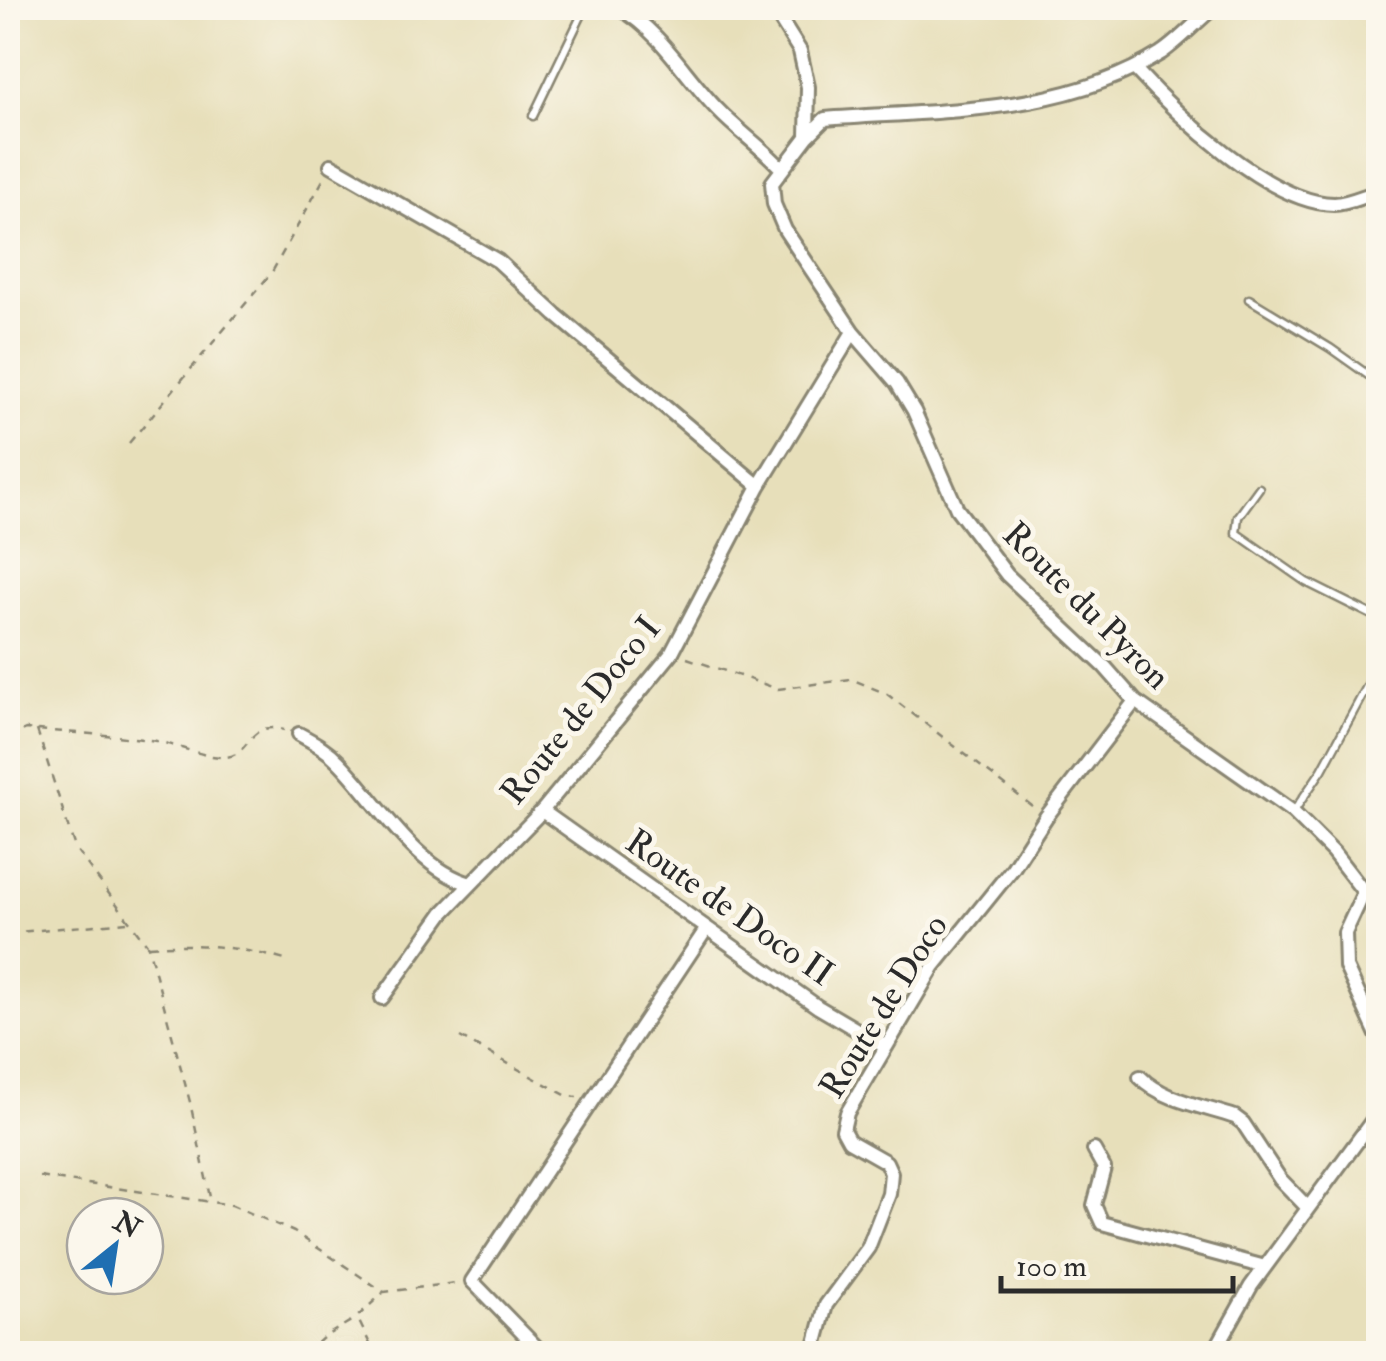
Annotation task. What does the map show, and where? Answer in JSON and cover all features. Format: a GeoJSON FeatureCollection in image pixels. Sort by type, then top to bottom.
{"type":"FeatureCollection","features":[{"type":"Feature","properties":{"kind":"street"},"geometry":{"type":"LineString","coordinates":[[620,8],[644,24],[728,121],[750,136],[782,169],[825,119],[1008,105],[1069,92],[1134,68],[1164,50],[1213,8]]}},
{"type":"Feature","properties":{"kind":"street"},"geometry":{"type":"LineString","coordinates":[[773,8],[800,51],[808,86],[806,137]]}},
{"type":"Feature","properties":{"kind":"street"},"geometry":{"type":"LineString","coordinates":[[1134,68],[1165,102],[1215,144],[1288,192],[1338,204],[1378,192]]}},
{"type":"Feature","properties":{"kind":"street"},"geometry":{"type":"LineString","coordinates":[[332,166],[498,261],[556,315],[759,486]]}},
{"type":"Feature","properties":{"kind":"street","name":"Route du Pyron"},"geometry":{"type":"LineString","coordinates":[[782,169],[772,182],[774,204],[785,230],[853,332],[897,382],[914,410],[957,509],[980,542],[1007,575],[1136,700],[1293,812],[1333,852],[1364,892],[1378,899]]}},
{"type":"Feature","properties":{"kind":"street","name":"Route de Doco I"},"geometry":{"type":"LineString","coordinates":[[382,998],[436,922],[542,811],[671,654],[759,486],[853,332]]}},
{"type":"Feature","properties":{"kind":"street","name":"Route de Doco"},"geometry":{"type":"LineString","coordinates":[[813,1354],[826,1306],[868,1248],[890,1194],[891,1173],[886,1162],[850,1141],[843,1130],[846,1112],[934,966],[1013,868],[1046,817],[1136,700]]}},
{"type":"Feature","properties":{"kind":"street"},"geometry":{"type":"LineString","coordinates":[[299,734],[337,759],[382,813],[438,868],[471,884]]}},
{"type":"Feature","properties":{"kind":"street","name":"Route de Doco II"},"geometry":{"type":"LineString","coordinates":[[542,811],[818,1007],[886,1048]]}},
{"type":"Feature","properties":{"kind":"street"},"geometry":{"type":"LineString","coordinates":[[1364,892],[1344,933],[1346,967],[1378,1037]]}},
{"type":"Feature","properties":{"kind":"street"},"geometry":{"type":"LineString","coordinates":[[544,1354],[472,1282],[708,928]]}},
{"type":"Feature","properties":{"kind":"street"},"geometry":{"type":"LineString","coordinates":[[1140,1077],[1148,1086],[1243,1123],[1280,1180],[1308,1208]]}},
{"type":"Feature","properties":{"kind":"street"},"geometry":{"type":"LineString","coordinates":[[1212,1354],[1266,1267],[1378,1113]]}},
{"type":"Feature","properties":{"kind":"street"},"geometry":{"type":"LineString","coordinates":[[1094,1150],[1104,1168],[1094,1204],[1102,1223],[1266,1267]]}},
{"type":"Feature","properties":{"kind":"lane"},"geometry":{"type":"LineString","coordinates":[[533,116],[585,8]]}},
{"type":"Feature","properties":{"kind":"lane"},"geometry":{"type":"LineString","coordinates":[[1249,299],[1378,382]]}},
{"type":"Feature","properties":{"kind":"lane"},"geometry":{"type":"LineString","coordinates":[[1259,488],[1238,516],[1236,533],[1306,582],[1378,618]]}},
{"type":"Feature","properties":{"kind":"lane"},"geometry":{"type":"LineString","coordinates":[[1293,812],[1322,770],[1378,666]]}},
{"type":"Feature","properties":{"kind":"path"},"geometry":{"type":"LineString","coordinates":[[128,443],[272,272],[332,166]]}},
{"type":"Feature","properties":{"kind":"path"},"geometry":{"type":"LineString","coordinates":[[671,654],[778,688],[851,679],[887,694],[1046,817]]}},
{"type":"Feature","properties":{"kind":"path"},"geometry":{"type":"LineString","coordinates":[[8,737],[26,729],[154,741],[227,758],[240,751],[252,734],[271,726],[299,734]]}},
{"type":"Feature","properties":{"kind":"path"},"geometry":{"type":"LineString","coordinates":[[37,730],[76,848],[148,946],[190,1102],[211,1202]]}},
{"type":"Feature","properties":{"kind":"path"},"geometry":{"type":"LineString","coordinates":[[8,933],[129,922]]}},
{"type":"Feature","properties":{"kind":"path"},"geometry":{"type":"LineString","coordinates":[[148,946],[203,943],[285,960]]}},
{"type":"Feature","properties":{"kind":"path"},"geometry":{"type":"LineString","coordinates":[[460,1037],[567,1096],[594,1098]]}},
{"type":"Feature","properties":{"kind":"path"},"geometry":{"type":"LineString","coordinates":[[40,1176],[232,1205],[294,1232],[384,1292]]}},
{"type":"Feature","properties":{"kind":"path"},"geometry":{"type":"LineString","coordinates":[[305,1354],[384,1292],[472,1282]]}},
{"type":"Feature","properties":{"kind":"path"},"geometry":{"type":"LineString","coordinates":[[357,1317],[370,1344],[383,1354]]}},
{"type":"Feature","properties":{"kind":"path"},"geometry":{"type":"LineString","coordinates":[[741,1344],[750,1354]]}}]}
